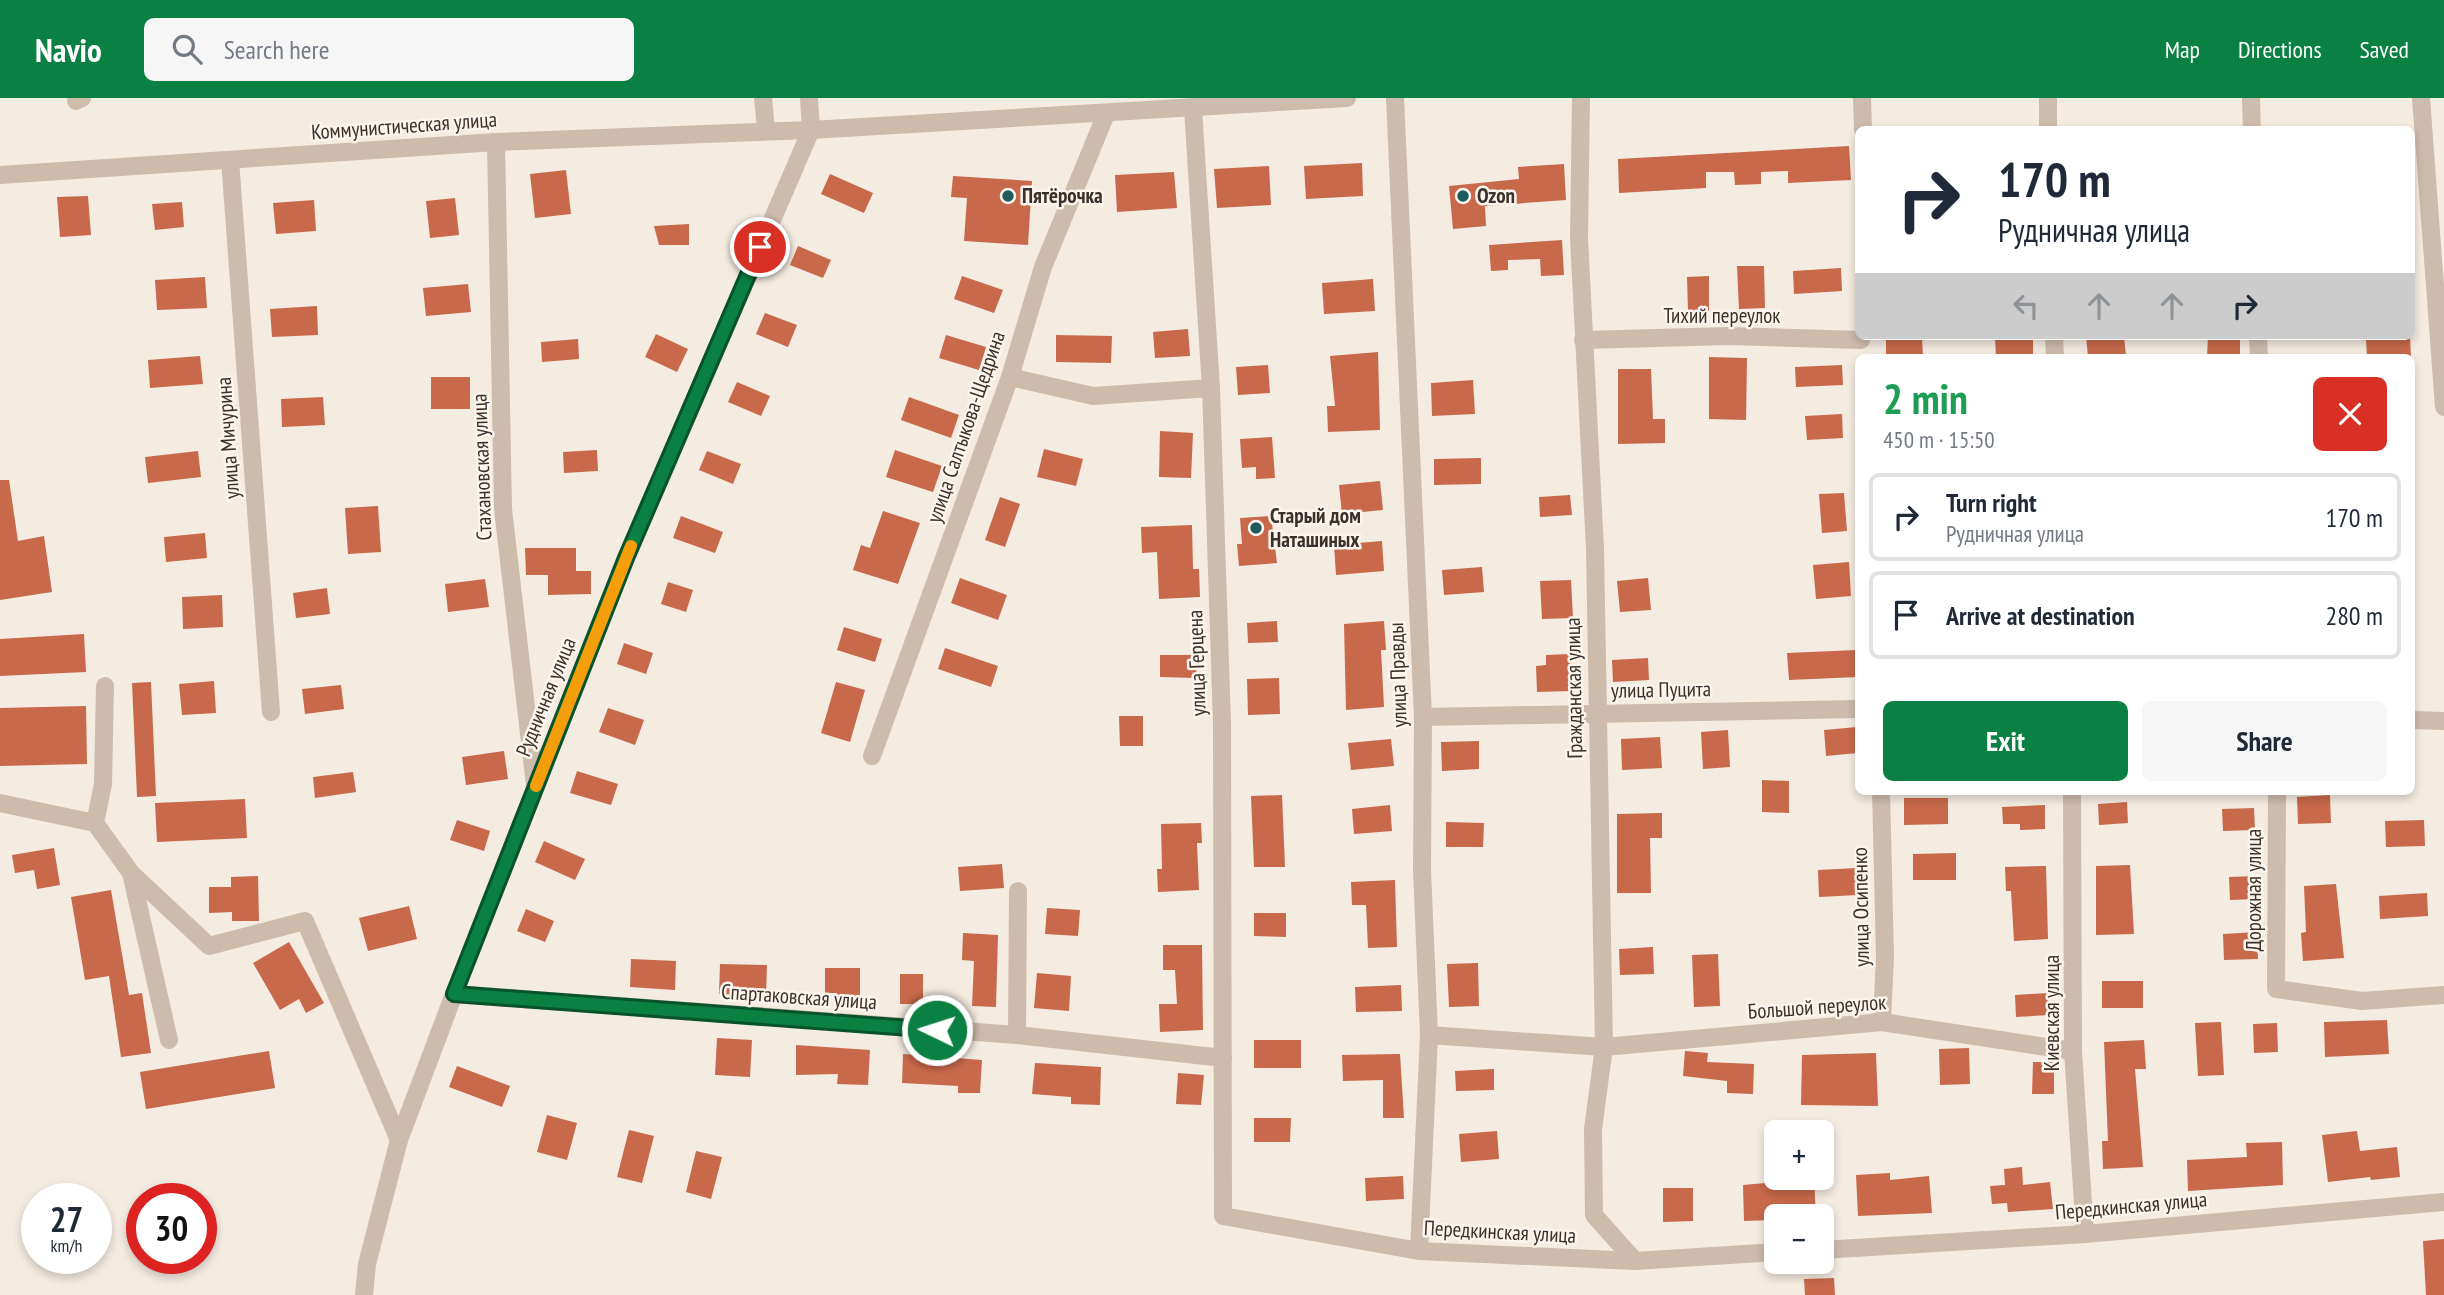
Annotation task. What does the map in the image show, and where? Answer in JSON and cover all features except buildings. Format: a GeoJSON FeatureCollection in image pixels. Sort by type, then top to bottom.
{"type":"FeatureCollection","features":[{"type":"Feature","properties":{"kind":"street"},"geometry":{"type":"LineString","coordinates":[[763,98],[766,129]]}},
{"type":"Feature","properties":{"kind":"street"},"geometry":{"type":"LineString","coordinates":[[809,98],[811,130]]}},
{"type":"Feature","properties":{"kind":"street","name":"Коммунистическая улица"},"geometry":{"type":"LineString","coordinates":[[0,175],[496,142],[766,129],[811,130],[1347,98]]}},
{"type":"Feature","properties":{"kind":"street","name":"улица Правды"},"geometry":{"type":"LineString","coordinates":[[1395,98],[1423,717],[1422,870],[1429,1035],[1419,1251]]}},
{"type":"Feature","properties":{"kind":"street","name":"Гражданская улица"},"geometry":{"type":"LineString","coordinates":[[1581,98],[1579,238],[1595,550],[1604,1047],[1593,1129],[1594,1215],[1635,1261]]}},
{"type":"Feature","properties":{"kind":"street"},"geometry":{"type":"LineString","coordinates":[[1862,98],[1863,126]]}},
{"type":"Feature","properties":{"kind":"street"},"geometry":{"type":"LineString","coordinates":[[2048,98],[2048,126]]}},
{"type":"Feature","properties":{"kind":"street"},"geometry":{"type":"LineString","coordinates":[[2251,98],[2252,126]]}},
{"type":"Feature","properties":{"kind":"street"},"geometry":{"type":"LineString","coordinates":[[2421,98],[2444,407]]}},
{"type":"Feature","properties":{"kind":"street","name":"улица Герцена"},"geometry":{"type":"LineString","coordinates":[[1193,108],[1211,388],[1222,724],[1223,1216]]}},
{"type":"Feature","properties":{"kind":"street","name":"улица Салтыкова-Щедрина"},"geometry":{"type":"LineString","coordinates":[[872,756],[1010,377],[1043,267],[1107,114]]}},
{"type":"Feature","properties":{"kind":"street","name":"Рудничная улица"},"geometry":{"type":"LineString","coordinates":[[364,1295],[367,1264],[399,1140],[454,994],[626,558],[811,130]]}},
{"type":"Feature","properties":{"kind":"street","name":"Стахановская улица"},"geometry":{"type":"LineString","coordinates":[[496,142],[503,509],[535,788]]}},
{"type":"Feature","properties":{"kind":"street","name":"улица Мичурина"},"geometry":{"type":"LineString","coordinates":[[230,160],[271,712]]}},
{"type":"Feature","properties":{"kind":"street","name":"Тихий переулок"},"geometry":{"type":"LineString","coordinates":[[1583,340],[1730,336],[1860,344]]}},
{"type":"Feature","properties":{"kind":"street"},"geometry":{"type":"LineString","coordinates":[[1010,377],[1093,397],[1211,388]]}},
{"type":"Feature","properties":{"kind":"street"},"geometry":{"type":"LineString","coordinates":[[94,823],[103,784],[105,686]]}},
{"type":"Feature","properties":{"kind":"street","name":"улица Пуцита"},"geometry":{"type":"LineString","coordinates":[[1423,717],[1855,709]]}},
{"type":"Feature","properties":{"kind":"street"},"geometry":{"type":"LineString","coordinates":[[2415,720],[2444,721]]}},
{"type":"Feature","properties":{"kind":"street","name":"улица Осипенко"},"geometry":{"type":"LineString","coordinates":[[1881,795],[1885,956],[1882,1022]]}},
{"type":"Feature","properties":{"kind":"street","name":"Киевская улица"},"geometry":{"type":"LineString","coordinates":[[2072,795],[2073,1051],[2085,1234]]}},
{"type":"Feature","properties":{"kind":"street","name":"Дорожная улица"},"geometry":{"type":"LineString","coordinates":[[2277,795],[2276,989],[2362,1001],[2444,995]]}},
{"type":"Feature","properties":{"kind":"street"},"geometry":{"type":"LineString","coordinates":[[0,803],[94,823],[131,873],[209,946],[305,921],[399,1140]]}},
{"type":"Feature","properties":{"kind":"street"},"geometry":{"type":"LineString","coordinates":[[131,873],[169,1040]]}},
{"type":"Feature","properties":{"kind":"street"},"geometry":{"type":"LineString","coordinates":[[1017,1035],[1018,891]]}},
{"type":"Feature","properties":{"kind":"street","name":"Спартаковская улица"},"geometry":{"type":"LineString","coordinates":[[454,994],[1017,1035],[1223,1058]]}},
{"type":"Feature","properties":{"kind":"street","name":"Большой переулок"},"geometry":{"type":"LineString","coordinates":[[1429,1035],[1604,1047],[1882,1022],[2073,1051]]}},
{"type":"Feature","properties":{"kind":"street","name":"Передкинская улица"},"geometry":{"type":"LineString","coordinates":[[1834,1249],[2085,1234],[2444,1202]]}},
{"type":"Feature","properties":{"kind":"street","name":"Передкинская улица"},"geometry":{"type":"LineString","coordinates":[[1223,1216],[1419,1251],[1635,1261],[1764,1253]]}},
{"type":"Feature","properties":{"kind":"slow traffic"},"geometry":{"type":"LineString","coordinates":[[536,786],[631,546]]}},
{"type":"Feature","properties":{"kind":"place","name":"Пятёрочка"},"geometry":{"type":"Point","coordinates":[1008,196]}},
{"type":"Feature","properties":{"kind":"place","name":"Ozon"},"geometry":{"type":"Point","coordinates":[1463,196]}},
{"type":"Feature","properties":{"kind":"place","name":"Старый дом Наташиных"},"geometry":{"type":"Point","coordinates":[1256,528]}},
{"type":"Feature","properties":{"kind":"route"},"geometry":{"type":"LineString","coordinates":[[760,247],[626,558],[454,994],[937,1030]]}}]}
